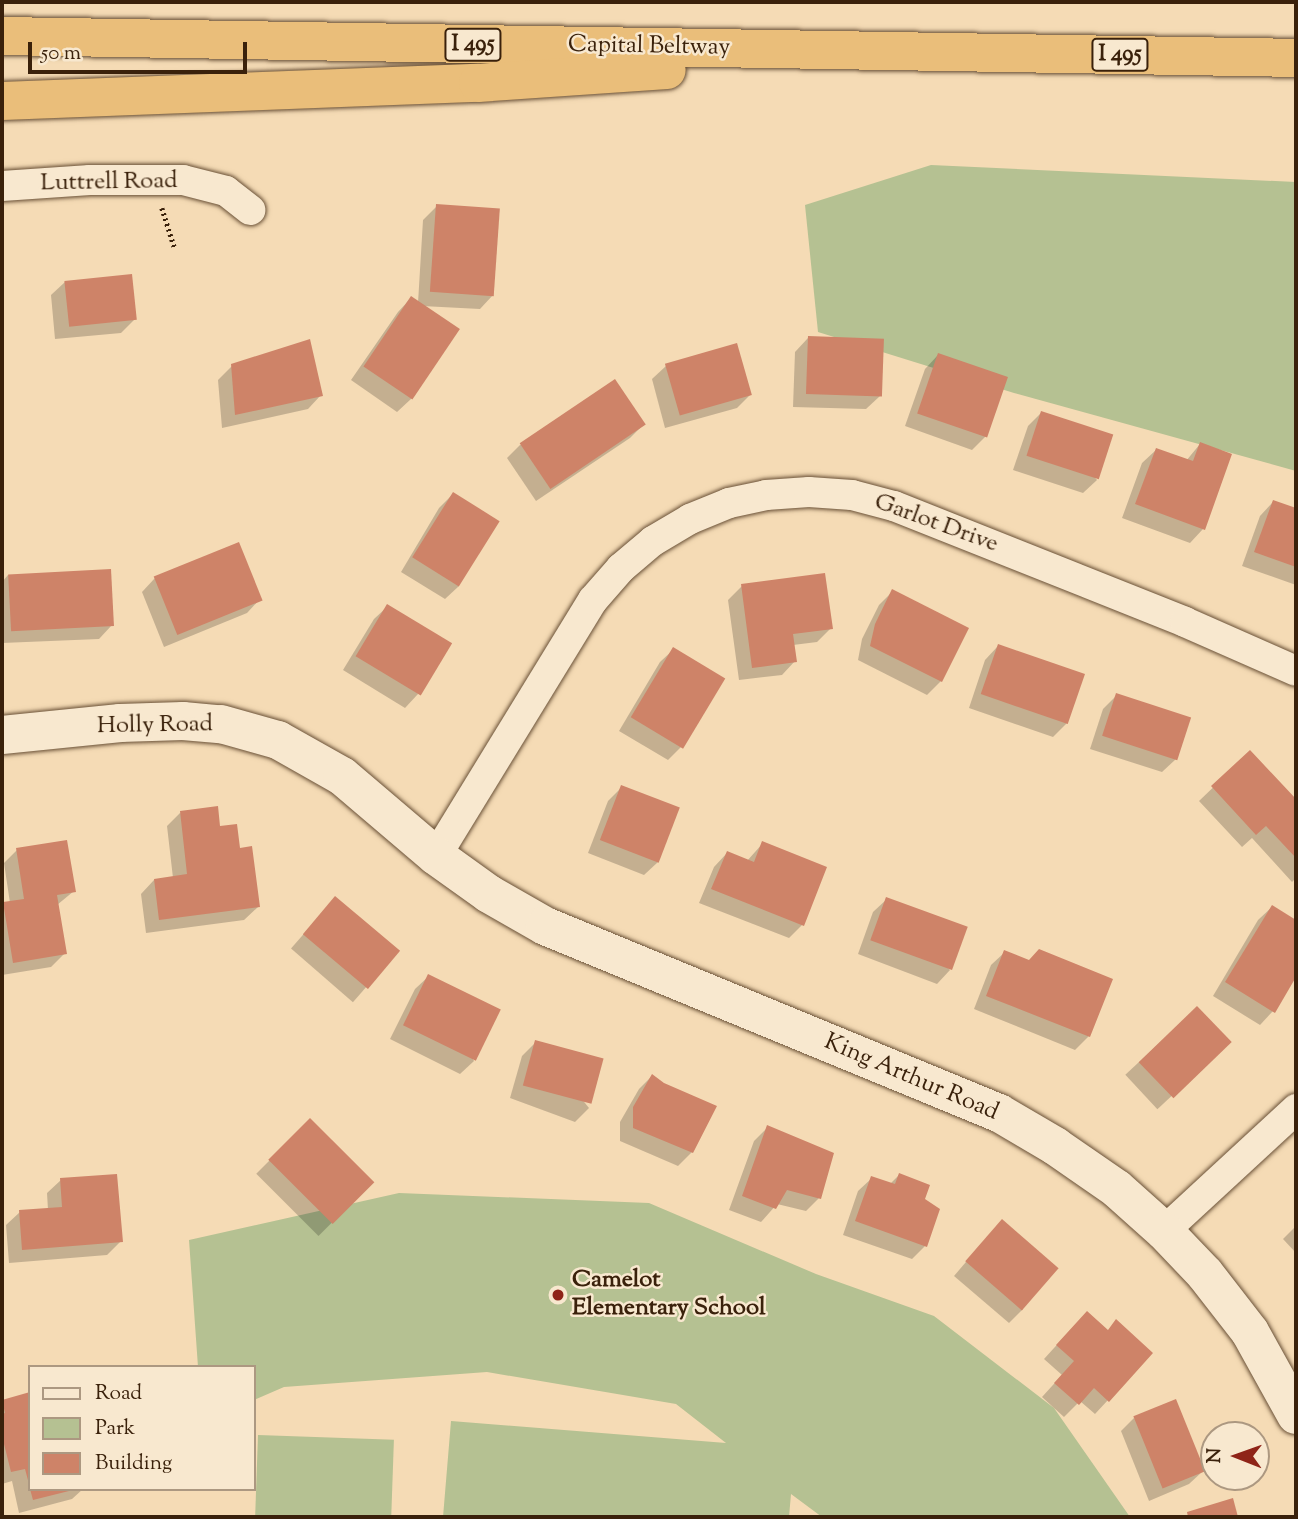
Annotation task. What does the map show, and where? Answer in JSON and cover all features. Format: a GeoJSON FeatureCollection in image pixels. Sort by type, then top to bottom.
{"type":"FeatureCollection","features":[{"type":"Feature","properties":{"kind":"highway","name":"Capital Beltway"},"geometry":{"type":"LineString","coordinates":[[2,36],[1296,58]]}},
{"type":"Feature","properties":{"kind":"highway"},"geometry":{"type":"LineString","coordinates":[[2,101],[478,83],[944,52]]}},
{"type":"Feature","properties":{"kind":"street","name":"Luttrell Road"},"geometry":{"type":"LineString","coordinates":[[2,187],[90,180],[183,180],[226,191],[250,211]]}},
{"type":"Feature","properties":{"kind":"street","name":"Garlot Drive"},"geometry":{"type":"LineString","coordinates":[[436,856],[593,600],[621,568],[653,541],[690,519],[729,503],[766,495],[809,492],[852,495],[894,506],[1209,632],[1296,671]]}},
{"type":"Feature","properties":{"kind":"street","name":"Holly Road"},"geometry":{"type":"LineString","coordinates":[[2,736],[183,721],[251,731],[310,755],[342,776],[436,856]]}},
{"type":"Feature","properties":{"kind":"street","name":"King Arthur Road"},"geometry":{"type":"LineString","coordinates":[[436,856],[489,894],[545,926],[999,1114],[1055,1146],[1117,1189],[1164,1230],[1205,1274],[1250,1332],[1296,1415]]}},
{"type":"Feature","properties":{"kind":"street"},"geometry":{"type":"LineString","coordinates":[[1164,1230],[1296,1109]]}},
{"type":"Feature","properties":{"kind":"path"},"geometry":{"type":"LineString","coordinates":[[153,180],[175,249]]}},
{"type":"Feature","properties":{"kind":"green space"},"geometry":{"type":"Polygon","coordinates":[[[931,165],[1296,182],[1296,471],[1014,393],[818,332],[805,205],[931,165]]]}},
{"type":"Feature","properties":{"kind":"green space","name":"Camelot Elementary School"},"geometry":{"type":"Polygon","coordinates":[[[399,1193],[649,1203],[816,1274],[934,1316],[1054,1408],[1130,1517],[822,1517],[791,1494],[789,1517],[443,1517],[451,1421],[726,1443],[676,1404],[487,1372],[284,1387],[256,1399],[256,1365],[198,1365],[189,1240],[399,1193]]]}},
{"type":"Feature","properties":{"kind":"green space"},"geometry":{"type":"Polygon","coordinates":[[[258,1435],[394,1440],[391,1517],[255,1517],[258,1435]]]}},
{"type":"Feature","properties":{"kind":"building"},"geometry":{"type":"Polygon","coordinates":[[[436,204],[500,208],[494,296],[430,292],[436,204]]]}},
{"type":"Feature","properties":{"kind":"building"},"geometry":{"type":"Polygon","coordinates":[[[132,274],[137,320],[69,327],[64,281],[132,274]]]}},
{"type":"Feature","properties":{"kind":"building"},"geometry":{"type":"Polygon","coordinates":[[[411,296],[460,329],[412,399],[363,366],[411,296]]]}},
{"type":"Feature","properties":{"kind":"building"},"geometry":{"type":"Polygon","coordinates":[[[808,336],[884,339],[882,397],[806,394],[808,336]]]}},
{"type":"Feature","properties":{"kind":"building"},"geometry":{"type":"Polygon","coordinates":[[[310,339],[323,396],[235,415],[231,364],[310,339]]]}},
{"type":"Feature","properties":{"kind":"building"},"geometry":{"type":"Polygon","coordinates":[[[737,343],[752,395],[680,416],[665,364],[737,343]]]}},
{"type":"Feature","properties":{"kind":"building"},"geometry":{"type":"Polygon","coordinates":[[[938,353],[1008,377],[987,438],[917,414],[938,353]]]}},
{"type":"Feature","properties":{"kind":"building"},"geometry":{"type":"Polygon","coordinates":[[[615,379],[646,425],[550,489],[520,443],[615,379]]]}},
{"type":"Feature","properties":{"kind":"building"},"geometry":{"type":"Polygon","coordinates":[[[1041,411],[1113,434],[1099,479],[1026,456],[1041,411]]]}},
{"type":"Feature","properties":{"kind":"building"},"geometry":{"type":"Polygon","coordinates":[[[1200,442],[1232,454],[1205,530],[1135,504],[1156,448],[1193,461],[1200,442]]]}},
{"type":"Feature","properties":{"kind":"building"},"geometry":{"type":"Polygon","coordinates":[[[453,492],[500,521],[459,586],[412,557],[453,492]]]}},
{"type":"Feature","properties":{"kind":"building"},"geometry":{"type":"Polygon","coordinates":[[[1273,500],[1296,508],[1296,567],[1254,552],[1273,500]]]}},
{"type":"Feature","properties":{"kind":"building"},"geometry":{"type":"Polygon","coordinates":[[[239,542],[263,600],[177,635],[154,576],[239,542]]]}},
{"type":"Feature","properties":{"kind":"building"},"geometry":{"type":"Polygon","coordinates":[[[111,569],[114,626],[11,631],[8,574],[111,569]]]}},
{"type":"Feature","properties":{"kind":"building"},"geometry":{"type":"Polygon","coordinates":[[[825,573],[833,629],[793,634],[797,662],[752,668],[741,584],[825,573]]]}},
{"type":"Feature","properties":{"kind":"building"},"geometry":{"type":"Polygon","coordinates":[[[892,589],[969,628],[942,682],[870,646],[875,624],[892,589]]]}},
{"type":"Feature","properties":{"kind":"building"},"geometry":{"type":"Polygon","coordinates":[[[387,604],[452,643],[421,695],[356,656],[387,604]]]}},
{"type":"Feature","properties":{"kind":"building"},"geometry":{"type":"Polygon","coordinates":[[[998,644],[1085,674],[1068,724],[981,694],[998,644]]]}},
{"type":"Feature","properties":{"kind":"building"},"geometry":{"type":"Polygon","coordinates":[[[673,647],[725,678],[683,749],[631,717],[673,647]]]}},
{"type":"Feature","properties":{"kind":"building"},"geometry":{"type":"Polygon","coordinates":[[[1116,693],[1191,717],[1177,760],[1102,736],[1116,693]]]}},
{"type":"Feature","properties":{"kind":"building"},"geometry":{"type":"Polygon","coordinates":[[[1250,750],[1296,799],[1296,858],[1266,826],[1256,835],[1211,786],[1250,750]]]}},
{"type":"Feature","properties":{"kind":"building"},"geometry":{"type":"Polygon","coordinates":[[[621,785],[680,808],[659,863],[600,840],[621,785]]]}},
{"type":"Feature","properties":{"kind":"building"},"geometry":{"type":"Polygon","coordinates":[[[218,806],[220,826],[237,824],[240,848],[252,846],[260,907],[159,920],[154,879],[187,874],[180,811],[218,806]]]}},
{"type":"Feature","properties":{"kind":"building"},"geometry":{"type":"Polygon","coordinates":[[[67,840],[76,892],[57,895],[67,954],[13,963],[3,902],[24,899],[16,848],[67,840]]]}},
{"type":"Feature","properties":{"kind":"building"},"geometry":{"type":"Polygon","coordinates":[[[762,841],[827,867],[804,926],[711,889],[727,851],[754,862],[762,841]]]}},
{"type":"Feature","properties":{"kind":"building"},"geometry":{"type":"Polygon","coordinates":[[[335,896],[400,951],[368,989],[303,934],[335,896]]]}},
{"type":"Feature","properties":{"kind":"building"},"geometry":{"type":"Polygon","coordinates":[[[886,897],[968,927],[952,970],[870,940],[886,897]]]}},
{"type":"Feature","properties":{"kind":"building"},"geometry":{"type":"Polygon","coordinates":[[[1272,905],[1296,920],[1296,977],[1275,1013],[1225,982],[1272,905]]]}},
{"type":"Feature","properties":{"kind":"building"},"geometry":{"type":"Polygon","coordinates":[[[1039,949],[1113,979],[1090,1037],[986,996],[1004,950],[1029,960],[1039,949]]]}},
{"type":"Feature","properties":{"kind":"building"},"geometry":{"type":"Polygon","coordinates":[[[428,974],[501,1010],[476,1061],[403,1025],[428,974]]]}},
{"type":"Feature","properties":{"kind":"building"},"geometry":{"type":"Polygon","coordinates":[[[1197,1006],[1232,1042],[1173,1098],[1139,1062],[1197,1006]]]}},
{"type":"Feature","properties":{"kind":"building"},"geometry":{"type":"Polygon","coordinates":[[[535,1040],[604,1058],[591,1104],[523,1085],[535,1040]]]}},
{"type":"Feature","properties":{"kind":"building"},"geometry":{"type":"Polygon","coordinates":[[[652,1074],[664,1083],[717,1106],[693,1153],[633,1128],[633,1107],[652,1074]]]}},
{"type":"Feature","properties":{"kind":"building"},"geometry":{"type":"Polygon","coordinates":[[[310,1118],[374,1182],[333,1224],[268,1160],[310,1118]]]}},
{"type":"Feature","properties":{"kind":"building"},"geometry":{"type":"Polygon","coordinates":[[[767,1125],[834,1153],[821,1199],[787,1190],[776,1209],[742,1196],[767,1125]]]}},
{"type":"Feature","properties":{"kind":"building"},"geometry":{"type":"Polygon","coordinates":[[[899,1173],[930,1185],[925,1199],[940,1209],[927,1247],[855,1221],[871,1176],[895,1184],[899,1173]]]}},
{"type":"Feature","properties":{"kind":"building"},"geometry":{"type":"Polygon","coordinates":[[[117,1174],[123,1242],[22,1250],[19,1210],[62,1207],[60,1178],[117,1174]]]}},
{"type":"Feature","properties":{"kind":"building"},"geometry":{"type":"Polygon","coordinates":[[[1002,1219],[1059,1268],[1022,1310],[965,1261],[1002,1219]]]}},
{"type":"Feature","properties":{"kind":"building"},"geometry":{"type":"Polygon","coordinates":[[[1087,1311],[1108,1330],[1116,1319],[1153,1353],[1109,1402],[1094,1388],[1079,1405],[1054,1383],[1074,1361],[1056,1345],[1087,1311]]]}},
{"type":"Feature","properties":{"kind":"building"},"geometry":{"type":"Polygon","coordinates":[[[28,1393],[28,1480],[25,1469],[11,1472],[2,1436],[2,1414],[5,1413],[2,1400],[28,1393]]]}},
{"type":"Feature","properties":{"kind":"building"},"geometry":{"type":"Polygon","coordinates":[[[1176,1399],[1200,1458],[1200,1473],[1163,1489],[1133,1416],[1176,1399]]]}},
{"type":"Feature","properties":{"kind":"building"},"geometry":{"type":"Polygon","coordinates":[[[31,1491],[69,1491],[33,1500],[31,1491]]]}},
{"type":"Feature","properties":{"kind":"building"},"geometry":{"type":"Polygon","coordinates":[[[1233,1498],[1238,1517],[1188,1517],[1187,1512],[1233,1498]]]}},
{"type":"Feature","properties":{"kind":"place","name":"Camelot Elementary School"},"geometry":{"type":"Point","coordinates":[558,1295]}}]}
